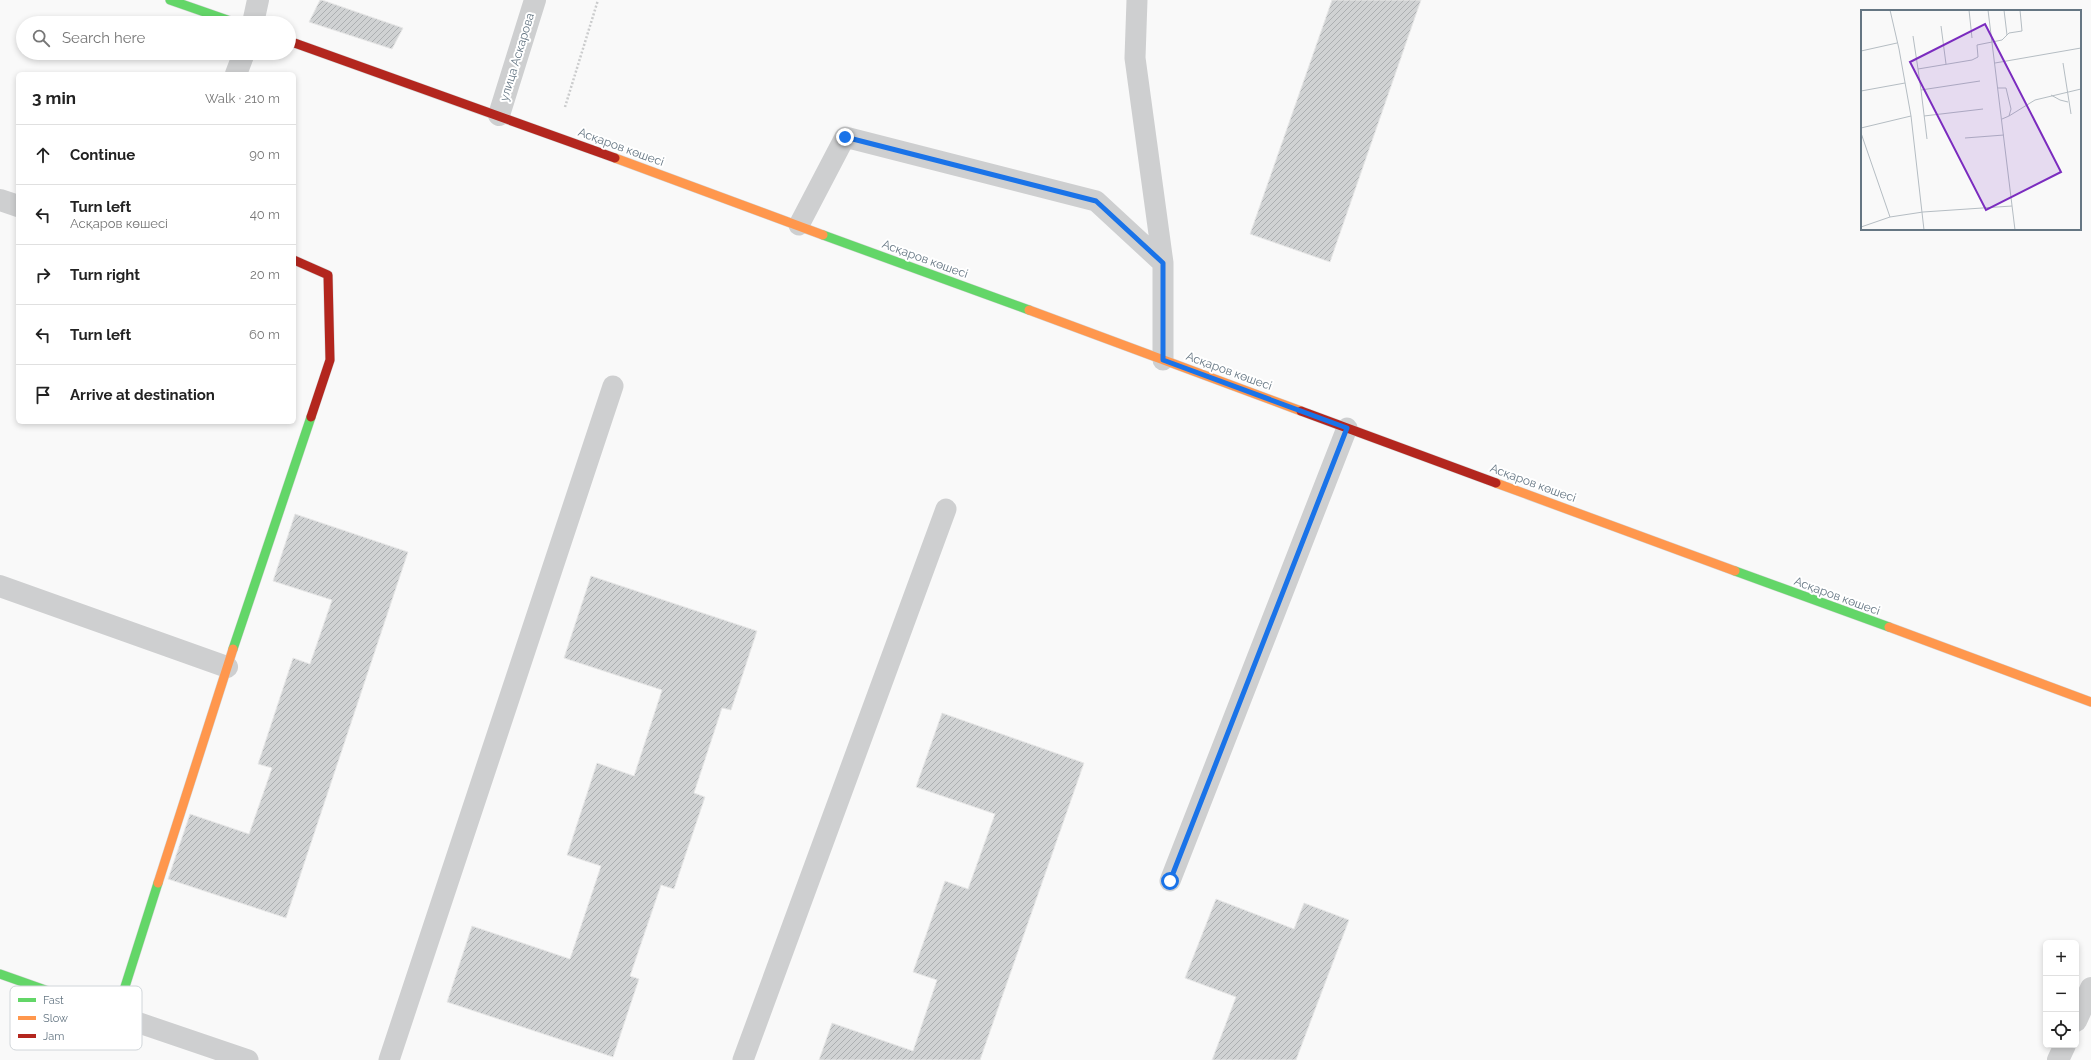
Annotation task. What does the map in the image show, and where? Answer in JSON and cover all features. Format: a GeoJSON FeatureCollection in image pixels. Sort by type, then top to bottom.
{"type":"FeatureCollection","features":[{"type":"Feature","properties":{"kind":"main road"},"geometry":{"type":"LineString","coordinates":[[170,0],[216,16]]}},
{"type":"Feature","properties":{"kind":"main road","name":"Асқаров көшесі"},"geometry":{"type":"LineString","coordinates":[[296,44],[499,115],[2091,702]]}},
{"type":"Feature","properties":{"kind":"main road"},"geometry":{"type":"LineString","coordinates":[[125,986],[227,667],[330,360],[328,275],[296,261]]}},
{"type":"Feature","properties":{"kind":"main road"},"geometry":{"type":"LineString","coordinates":[[0,974],[35,986]]}},
{"type":"Feature","properties":{"kind":"street"},"geometry":{"type":"LineString","coordinates":[[255,16],[258,0]]}},
{"type":"Feature","properties":{"kind":"street","name":"улица Аскарова"},"geometry":{"type":"LineString","coordinates":[[499,115],[534,0]]}},
{"type":"Feature","properties":{"kind":"street"},"geometry":{"type":"LineString","coordinates":[[237,72],[241,60]]}},
{"type":"Feature","properties":{"kind":"street"},"geometry":{"type":"LineString","coordinates":[[0,200],[16,205]]}},
{"type":"Feature","properties":{"kind":"street"},"geometry":{"type":"LineString","coordinates":[[0,586],[227,667]]}},
{"type":"Feature","properties":{"kind":"street"},"geometry":{"type":"LineString","coordinates":[[2079,1014],[2091,988]]}},
{"type":"Feature","properties":{"kind":"street"},"geometry":{"type":"LineString","coordinates":[[2058,1060],[2064,1048]]}},
{"type":"Feature","properties":{"kind":"lane"},"geometry":{"type":"LineString","coordinates":[[1137,0],[1135,58],[1163,263],[1163,360]]}},
{"type":"Feature","properties":{"kind":"lane"},"geometry":{"type":"LineString","coordinates":[[799,225],[845,137],[1096,201],[1163,263]]}},
{"type":"Feature","properties":{"kind":"lane"},"geometry":{"type":"LineString","coordinates":[[389,1060],[613,386]]}},
{"type":"Feature","properties":{"kind":"lane"},"geometry":{"type":"LineString","coordinates":[[1170,881],[1347,428]]}},
{"type":"Feature","properties":{"kind":"lane"},"geometry":{"type":"LineString","coordinates":[[743,1060],[946,510]]}},
{"type":"Feature","properties":{"kind":"lane"},"geometry":{"type":"LineString","coordinates":[[142,1023],[248,1060]]}},
{"type":"Feature","properties":{"kind":"path"},"geometry":{"type":"LineString","coordinates":[[556,136],[598,0]]}},
{"type":"Feature","properties":{"kind":"building"},"geometry":{"type":"Polygon","coordinates":[[[320,0],[403,28],[392,49],[309,22],[320,0]]]}},
{"type":"Feature","properties":{"kind":"building"},"geometry":{"type":"Polygon","coordinates":[[[1332,0],[1421,0],[1330,262],[1250,234],[1332,0]]]}},
{"type":"Feature","properties":{"kind":"building"},"geometry":{"type":"Polygon","coordinates":[[[295,514],[408,552],[286,918],[168,879],[190,814],[249,834],[272,768],[258,764],[293,658],[310,664],[332,600],[273,581],[295,514]]]}},
{"type":"Feature","properties":{"kind":"building"},"geometry":{"type":"Polygon","coordinates":[[[591,576],[757,631],[731,710],[722,708],[694,793],[705,797],[674,889],[661,885],[630,976],[639,979],[613,1057],[447,1002],[472,926],[570,959],[601,866],[567,855],[597,763],[634,776],[662,690],[564,658],[591,576]]]}},
{"type":"Feature","properties":{"kind":"building"},"geometry":{"type":"Polygon","coordinates":[[[942,713],[1084,763],[980,1060],[819,1060],[832,1023],[913,1051],[937,980],[913,972],[945,881],[968,889],[995,814],[916,787],[942,713]]]}},
{"type":"Feature","properties":{"kind":"building"},"geometry":{"type":"Polygon","coordinates":[[[1216,899],[1294,929],[1304,903],[1349,920],[1296,1060],[1212,1060],[1236,997],[1185,978],[1216,899]]]}},
{"type":"Feature","properties":{"kind":"traffic: fast"},"geometry":{"type":"LineString","coordinates":[[170,0],[216,16]]}},
{"type":"Feature","properties":{"kind":"traffic: fast"},"geometry":{"type":"LineString","coordinates":[[823,235],[1029,310]]}},
{"type":"Feature","properties":{"kind":"traffic: fast"},"geometry":{"type":"LineString","coordinates":[[233,649],[311,417]]}},
{"type":"Feature","properties":{"kind":"traffic: fast"},"geometry":{"type":"LineString","coordinates":[[1735,571],[1889,627]]}},
{"type":"Feature","properties":{"kind":"traffic: fast"},"geometry":{"type":"LineString","coordinates":[[125,986],[158,883]]}},
{"type":"Feature","properties":{"kind":"traffic: fast"},"geometry":{"type":"LineString","coordinates":[[0,974],[34,986]]}},
{"type":"Feature","properties":{"kind":"traffic: slow"},"geometry":{"type":"LineString","coordinates":[[615,158],[823,235]]}},
{"type":"Feature","properties":{"kind":"traffic: slow"},"geometry":{"type":"LineString","coordinates":[[1029,310],[1301,411]]}},
{"type":"Feature","properties":{"kind":"traffic: slow"},"geometry":{"type":"LineString","coordinates":[[1496,483],[1735,571]]}},
{"type":"Feature","properties":{"kind":"traffic: slow"},"geometry":{"type":"LineString","coordinates":[[1889,627],[2091,702]]}},
{"type":"Feature","properties":{"kind":"traffic: slow"},"geometry":{"type":"LineString","coordinates":[[158,883],[233,649]]}},
{"type":"Feature","properties":{"kind":"traffic: jam"},"geometry":{"type":"LineString","coordinates":[[296,44],[615,158]]}},
{"type":"Feature","properties":{"kind":"traffic: jam"},"geometry":{"type":"LineString","coordinates":[[296,261],[328,275],[330,360],[311,417]]}},
{"type":"Feature","properties":{"kind":"traffic: jam"},"geometry":{"type":"LineString","coordinates":[[1301,411],[1496,483]]}},
{"type":"Feature","properties":{"kind":"route"},"geometry":{"type":"LineString","coordinates":[[845,137],[1096,201],[1163,263],[1163,360],[1347,428],[1170,881]]}}]}
